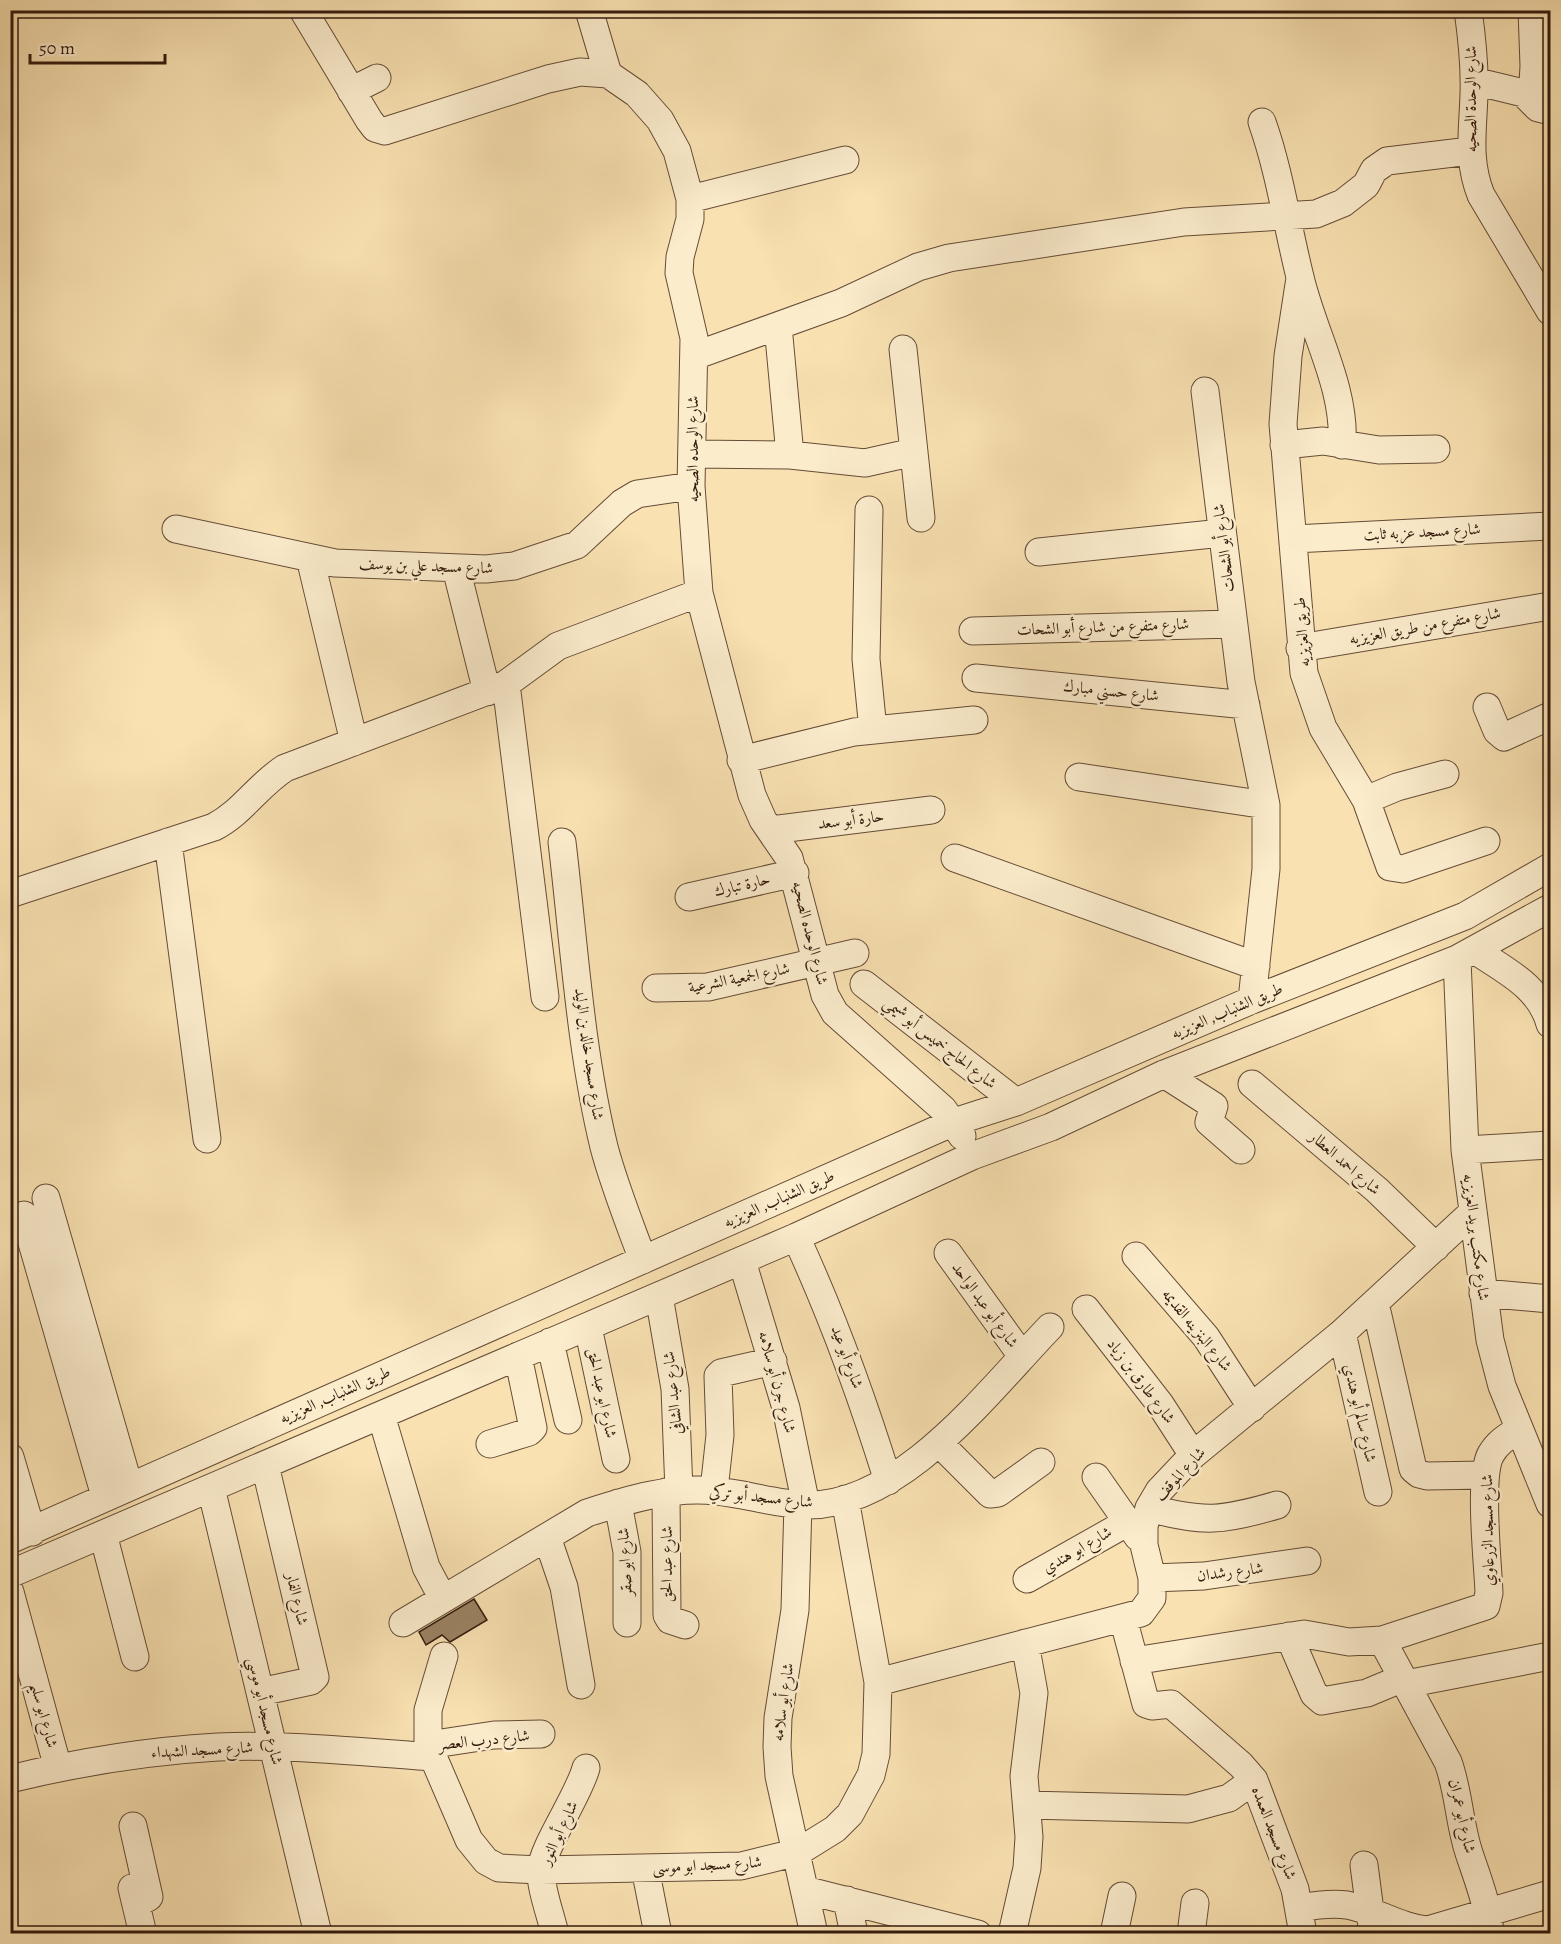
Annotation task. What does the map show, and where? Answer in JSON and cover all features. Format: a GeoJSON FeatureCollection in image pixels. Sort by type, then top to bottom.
{"type":"FeatureCollection","features":[{"type":"Feature","properties":{"kind":"street"},"geometry":{"type":"LineString","coordinates":[[303,10],[375,128],[385,132],[548,80],[580,72],[608,74],[589,10]]}},
{"type":"Feature","properties":{"kind":"street","name":"شارع الوحدة الصحيه"},"geometry":{"type":"LineString","coordinates":[[1468,10],[1474,81],[1470,151],[1474,173],[1481,195],[1551,311]]}},
{"type":"Feature","properties":{"kind":"street"},"geometry":{"type":"LineString","coordinates":[[1532,10],[1534,66],[1541,105]]}},
{"type":"Feature","properties":{"kind":"street","name":"شارع الوحده الصحيه"},"geometry":{"type":"LineString","coordinates":[[608,74],[637,94],[660,120],[677,151],[690,199],[690,219],[680,257],[679,273],[691,320],[694,356],[691,486],[699,593],[741,760],[757,808],[789,858],[795,873],[825,994],[835,1013],[943,1109],[954,1122],[972,1156]]}},
{"type":"Feature","properties":{"kind":"street"},"geometry":{"type":"LineString","coordinates":[[351,91],[377,78]]}},
{"type":"Feature","properties":{"kind":"street"},"geometry":{"type":"LineString","coordinates":[[1474,81],[1523,93],[1541,105]]}},
{"type":"Feature","properties":{"kind":"street"},"geometry":{"type":"LineString","coordinates":[[1263,122],[1277,168],[1300,278],[1311,318],[1339,397],[1342,445]]}},
{"type":"Feature","properties":{"kind":"street"},"geometry":{"type":"LineString","coordinates":[[694,356],[841,303],[918,267],[949,258],[1184,222],[1316,214],[1343,203],[1366,185],[1374,170],[1387,161],[1470,151]]}},
{"type":"Feature","properties":{"kind":"street"},"geometry":{"type":"LineString","coordinates":[[690,199],[845,160]]}},
{"type":"Feature","properties":{"kind":"street","name":"طريق العزيزيه"},"geometry":{"type":"LineString","coordinates":[[1300,278],[1285,390],[1284,445],[1294,539],[1300,648],[1309,692],[1323,728],[1366,800],[1386,861],[1396,870],[1486,841]]}},
{"type":"Feature","properties":{"kind":"street"},"geometry":{"type":"LineString","coordinates":[[778,326],[789,455]]}},
{"type":"Feature","properties":{"kind":"street"},"geometry":{"type":"LineString","coordinates":[[903,349],[921,518]]}},
{"type":"Feature","properties":{"kind":"street","name":"شارع أبو الشحات"},"geometry":{"type":"LineString","coordinates":[[1205,391],[1233,624],[1245,705],[1266,805],[1266,869],[1252,1000]]}},
{"type":"Feature","properties":{"kind":"street"},"geometry":{"type":"LineString","coordinates":[[1284,445],[1323,441],[1379,450],[1436,448]]}},
{"type":"Feature","properties":{"kind":"street"},"geometry":{"type":"LineString","coordinates":[[692,454],[789,455],[865,464],[914,452]]}},
{"type":"Feature","properties":{"kind":"street","name":"شارع مسجد علي بن يوسف"},"geometry":{"type":"LineString","coordinates":[[176,529],[335,563],[486,569],[514,566],[577,545],[622,502],[637,494],[691,486]]}},
{"type":"Feature","properties":{"kind":"street"},"geometry":{"type":"LineString","coordinates":[[869,510],[867,659],[873,730]]}},
{"type":"Feature","properties":{"kind":"street","name":"شارع مسجد عزبه ثابت"},"geometry":{"type":"LineString","coordinates":[[1294,539],[1551,526]]}},
{"type":"Feature","properties":{"kind":"street"},"geometry":{"type":"LineString","coordinates":[[1039,552],[1222,533]]}},
{"type":"Feature","properties":{"kind":"street"},"geometry":{"type":"LineString","coordinates":[[310,558],[354,742]]}},
{"type":"Feature","properties":{"kind":"street"},"geometry":{"type":"LineString","coordinates":[[456,568],[496,688],[545,997]]}},
{"type":"Feature","properties":{"kind":"street"},"geometry":{"type":"LineString","coordinates":[[10,894],[214,827],[230,819],[269,778],[285,768],[496,688],[558,646],[699,593]]}},
{"type":"Feature","properties":{"kind":"street","name":"شارع متفرع من طريق العزيزيه"},"geometry":{"type":"LineString","coordinates":[[1300,648],[1480,616],[1551,606]]}},
{"type":"Feature","properties":{"kind":"street","name":"شارع متفرع من شارع أبو الشحات"},"geometry":{"type":"LineString","coordinates":[[973,631],[1233,624]]}},
{"type":"Feature","properties":{"kind":"street","name":"شارع حسني مبارك"},"geometry":{"type":"LineString","coordinates":[[976,678],[1245,705]]}},
{"type":"Feature","properties":{"kind":"street"},"geometry":{"type":"LineString","coordinates":[[1487,707],[1497,731],[1504,737],[1551,717]]}},
{"type":"Feature","properties":{"kind":"street"},"geometry":{"type":"LineString","coordinates":[[741,760],[795,745],[873,730],[974,720]]}},
{"type":"Feature","properties":{"kind":"street"},"geometry":{"type":"LineString","coordinates":[[1366,800],[1397,787],[1445,774]]}},
{"type":"Feature","properties":{"kind":"street"},"geometry":{"type":"LineString","coordinates":[[1079,777],[1266,805]]}},
{"type":"Feature","properties":{"kind":"street","name":"حارة أبو سعد"},"geometry":{"type":"LineString","coordinates":[[771,830],[931,810]]}},
{"type":"Feature","properties":{"kind":"street"},"geometry":{"type":"LineString","coordinates":[[168,842],[207,1139]]}},
{"type":"Feature","properties":{"kind":"street","name":"شارع مسجد خالد بن الوليد"},"geometry":{"type":"LineString","coordinates":[[562,842],[584,1029],[599,1126],[611,1171],[643,1260]]}},
{"type":"Feature","properties":{"kind":"street"},"geometry":{"type":"LineString","coordinates":[[955,858],[1256,966]]}},
{"type":"Feature","properties":{"kind":"street","name":"طريق الشنباب, العزيزيه"},"geometry":{"type":"LineString","coordinates":[[21,1536],[117,1491],[954,1122],[1016,1102],[1252,1000],[1465,916],[1551,867]]}},
{"type":"Feature","properties":{"kind":"street","name":"حارة تبارك"},"geometry":{"type":"LineString","coordinates":[[689,897],[795,873]]}},
{"type":"Feature","properties":{"kind":"street","name":"طريق الشنباب, العزيزيه"},"geometry":{"type":"LineString","coordinates":[[10,1574],[796,1237],[972,1156],[1051,1127],[1164,1074],[1466,955],[1551,908]]}},
{"type":"Feature","properties":{"kind":"street","name":"شارع الجمعية الشرعية"},"geometry":{"type":"LineString","coordinates":[[656,988],[708,987],[855,953]]}},
{"type":"Feature","properties":{"kind":"street"},"geometry":{"type":"LineString","coordinates":[[1466,955],[1536,994],[1545,1007],[1551,1024]]}},
{"type":"Feature","properties":{"kind":"street","name":"شارع مكتب بريد العزيزيه"},"geometry":{"type":"LineString","coordinates":[[1466,955],[1465,1150],[1490,1340],[1502,1386],[1518,1430],[1549,1497]]}},
{"type":"Feature","properties":{"kind":"street","name":"شارع الحاج خميس أبو شيمي"},"geometry":{"type":"LineString","coordinates":[[864,984],[1016,1102]]}},
{"type":"Feature","properties":{"kind":"street"},"geometry":{"type":"LineString","coordinates":[[1164,1074],[1214,1106],[1209,1122],[1241,1150]]}},
{"type":"Feature","properties":{"kind":"street","name":"شارع احمد العطار"},"geometry":{"type":"LineString","coordinates":[[1252,1084],[1377,1190],[1436,1247]]}},
{"type":"Feature","properties":{"kind":"street"},"geometry":{"type":"LineString","coordinates":[[1465,1150],[1551,1145]]}},
{"type":"Feature","properties":{"kind":"street"},"geometry":{"type":"LineString","coordinates":[[875,1157],[892,1193]]}},
{"type":"Feature","properties":{"kind":"street"},"geometry":{"type":"LineString","coordinates":[[46,1198],[117,1491]]}},
{"type":"Feature","properties":{"kind":"street","name":"شارع الموقف"},"geometry":{"type":"LineString","coordinates":[[878,1682],[1141,1613],[1152,1598],[1152,1578],[1144,1545],[1144,1526],[1139,1515],[1194,1455],[1342,1333],[1473,1212]]}},
{"type":"Feature","properties":{"kind":"street"},"geometry":{"type":"LineString","coordinates":[[24,1215],[117,1491]]}},
{"type":"Feature","properties":{"kind":"street","name":"شارع أبو عيد"},"geometry":{"type":"LineString","coordinates":[[796,1237],[831,1314],[862,1397],[888,1481]]}},
{"type":"Feature","properties":{"kind":"street","name":"شارع أبو عبد الواحد"},"geometry":{"type":"LineString","coordinates":[[948,1253],[1022,1356]]}},
{"type":"Feature","properties":{"kind":"street","name":"شارع البنزينه القديمه"},"geometry":{"type":"LineString","coordinates":[[1136,1256],[1206,1337],[1252,1408]]}},
{"type":"Feature","properties":{"kind":"street","name":"شارع جرن أبو سلامه"},"geometry":{"type":"LineString","coordinates":[[742,1260],[773,1361],[802,1504]]}},
{"type":"Feature","properties":{"kind":"street"},"geometry":{"type":"LineString","coordinates":[[1483,1293],[1551,1299]]}},
{"type":"Feature","properties":{"kind":"street","name":"شارع عبد الشافي"},"geometry":{"type":"LineString","coordinates":[[659,1296],[675,1389],[673,1492]]}},
{"type":"Feature","properties":{"kind":"street"},"geometry":{"type":"LineString","coordinates":[[1375,1303],[1413,1469],[1427,1476],[1485,1475]]}},
{"type":"Feature","properties":{"kind":"street","name":"شارع طارق بن زياد"},"geometry":{"type":"LineString","coordinates":[[1086,1309],[1160,1404],[1194,1455]]}},
{"type":"Feature","properties":{"kind":"street","name":"شارع ابو عبد الحق"},"geometry":{"type":"LineString","coordinates":[[588,1327],[616,1459]]}},
{"type":"Feature","properties":{"kind":"street","name":"شارع مسجد أبو تركي"},"geometry":{"type":"LineString","coordinates":[[403,1623],[587,1513],[618,1503],[673,1492],[714,1490],[802,1504],[846,1499],[888,1481],[925,1457],[1050,1327]]}},
{"type":"Feature","properties":{"kind":"street","name":"شارع سالم أبو هندي"},"geometry":{"type":"LineString","coordinates":[[1342,1333],[1378,1492]]}},
{"type":"Feature","properties":{"kind":"street"},"geometry":{"type":"LineString","coordinates":[[550,1342],[568,1420]]}},
{"type":"Feature","properties":{"kind":"street"},"geometry":{"type":"LineString","coordinates":[[490,1444],[529,1432],[533,1428],[518,1356]]}},
{"type":"Feature","properties":{"kind":"street"},"geometry":{"type":"LineString","coordinates":[[714,1490],[720,1435],[718,1376],[721,1373],[773,1361]]}},
{"type":"Feature","properties":{"kind":"street"},"geometry":{"type":"LineString","coordinates":[[381,1415],[426,1567],[443,1599]]}},
{"type":"Feature","properties":{"kind":"street","name":"شارع مسجد الزرعاوي"},"geometry":{"type":"LineString","coordinates":[[1134,1661],[1289,1636],[1319,1635],[1358,1642],[1382,1640],[1486,1606],[1489,1593],[1485,1475],[1490,1456],[1502,1440],[1518,1430]]}},
{"type":"Feature","properties":{"kind":"street"},"geometry":{"type":"LineString","coordinates":[[939,1443],[990,1494],[998,1493],[1041,1462]]}},
{"type":"Feature","properties":{"kind":"street"},"geometry":{"type":"LineString","coordinates":[[10,1457],[21,1536]]}},
{"type":"Feature","properties":{"kind":"street","name":"شارع الفار"},"geometry":{"type":"LineString","coordinates":[[260,1692],[311,1681],[315,1677],[265,1465]]}},
{"type":"Feature","properties":{"kind":"street"},"geometry":{"type":"LineString","coordinates":[[1096,1477],[1139,1515],[1202,1520],[1224,1519],[1276,1505]]}},
{"type":"Feature","properties":{"kind":"street","name":"شارع مسجد أبو موسي"},"geometry":{"type":"LineString","coordinates":[[211,1488],[318,1934]]}},
{"type":"Feature","properties":{"kind":"street","name":"شارع عبد الحق"},"geometry":{"type":"LineString","coordinates":[[673,1492],[667,1615],[670,1620],[685,1624]]}},
{"type":"Feature","properties":{"kind":"street","name":"شارع مسجد ابو موسى"},"geometry":{"type":"LineString","coordinates":[[444,1656],[428,1710],[430,1751],[476,1851],[486,1862],[499,1868],[540,1870],[741,1866],[798,1852],[835,1829],[862,1796],[876,1754],[878,1682],[846,1499]]}},
{"type":"Feature","properties":{"kind":"street","name":"شارع ابو صقر"},"geometry":{"type":"LineString","coordinates":[[618,1503],[627,1552],[627,1623]]}},
{"type":"Feature","properties":{"kind":"street","name":"شارع أبو سلامه"},"geometry":{"type":"LineString","coordinates":[[802,1504],[795,1610],[778,1718],[777,1747],[779,1776],[798,1852],[814,1934]]}},
{"type":"Feature","properties":{"kind":"street","name":"شارع ابو هندي"},"geometry":{"type":"LineString","coordinates":[[1027,1579],[1139,1515]]}},
{"type":"Feature","properties":{"kind":"street"},"geometry":{"type":"LineString","coordinates":[[103,1534],[135,1658]]}},
{"type":"Feature","properties":{"kind":"street"},"geometry":{"type":"LineString","coordinates":[[547,1537],[564,1587],[581,1685]]}},
{"type":"Feature","properties":{"kind":"street","name":"شارع رشدان"},"geometry":{"type":"LineString","coordinates":[[1152,1578],[1204,1576],[1307,1561]]}},
{"type":"Feature","properties":{"kind":"street","name":"شارع ابو سليم"},"geometry":{"type":"LineString","coordinates":[[10,1592],[58,1768]]}},
{"type":"Feature","properties":{"kind":"street","name":"شارع مسجد العمده"},"geometry":{"type":"LineString","coordinates":[[1122,1618],[1146,1704],[1152,1706],[1171,1704],[1241,1765],[1254,1780],[1301,1921]]}},
{"type":"Feature","properties":{"kind":"street"},"geometry":{"type":"LineString","coordinates":[[1289,1636],[1314,1694],[1322,1701],[1367,1693],[1404,1681],[1551,1656]]}},
{"type":"Feature","properties":{"kind":"street","name":"شارع أبو عمران"},"geometry":{"type":"LineString","coordinates":[[1382,1640],[1452,1772],[1469,1852],[1490,1923]]}},
{"type":"Feature","properties":{"kind":"street"},"geometry":{"type":"LineString","coordinates":[[1012,1934],[1027,1868],[1028,1805],[1024,1776],[1034,1693],[1025,1643]]}},
{"type":"Feature","properties":{"kind":"street","name":"شارع درب العصر"},"geometry":{"type":"LineString","coordinates":[[430,1751],[494,1735],[541,1734]]}},
{"type":"Feature","properties":{"kind":"street","name":"شارع مسجد الشهداء"},"geometry":{"type":"LineString","coordinates":[[10,1779],[58,1768],[165,1751],[273,1747],[430,1751]]}},
{"type":"Feature","properties":{"kind":"street","name":"شارع أبو النور"},"geometry":{"type":"LineString","coordinates":[[555,1934],[540,1870],[547,1850],[575,1800],[586,1768]]}},
{"type":"Feature","properties":{"kind":"street"},"geometry":{"type":"LineString","coordinates":[[1028,1805],[1188,1809],[1229,1798],[1254,1780]]}},
{"type":"Feature","properties":{"kind":"street"},"geometry":{"type":"LineString","coordinates":[[133,1826],[149,1897],[133,1893],[143,1934]]}},
{"type":"Feature","properties":{"kind":"street"},"geometry":{"type":"LineString","coordinates":[[1364,1865],[1372,1923]]}},
{"type":"Feature","properties":{"kind":"street"},"geometry":{"type":"LineString","coordinates":[[645,1868],[658,1934]]}},
{"type":"Feature","properties":{"kind":"street"},"geometry":{"type":"LineString","coordinates":[[805,1890],[847,1900],[930,1927],[978,1934]]}},
{"type":"Feature","properties":{"kind":"street"},"geometry":{"type":"LineString","coordinates":[[1301,1921],[1331,1905],[1372,1923],[1428,1930],[1490,1923],[1551,1894]]}},
{"type":"Feature","properties":{"kind":"street"},"geometry":{"type":"LineString","coordinates":[[1114,1934],[1122,1896]]}},
{"type":"Feature","properties":{"kind":"street"},"geometry":{"type":"LineString","coordinates":[[847,1900],[854,1934]]}},
{"type":"Feature","properties":{"kind":"street"},"geometry":{"type":"LineString","coordinates":[[1191,1934],[1195,1903]]}},
{"type":"Feature","properties":{"kind":"building"},"geometry":{"type":"Polygon","coordinates":[[[474,1599],[487,1620],[450,1642],[442,1635],[426,1645],[419,1632],[474,1599]]]}}]}
